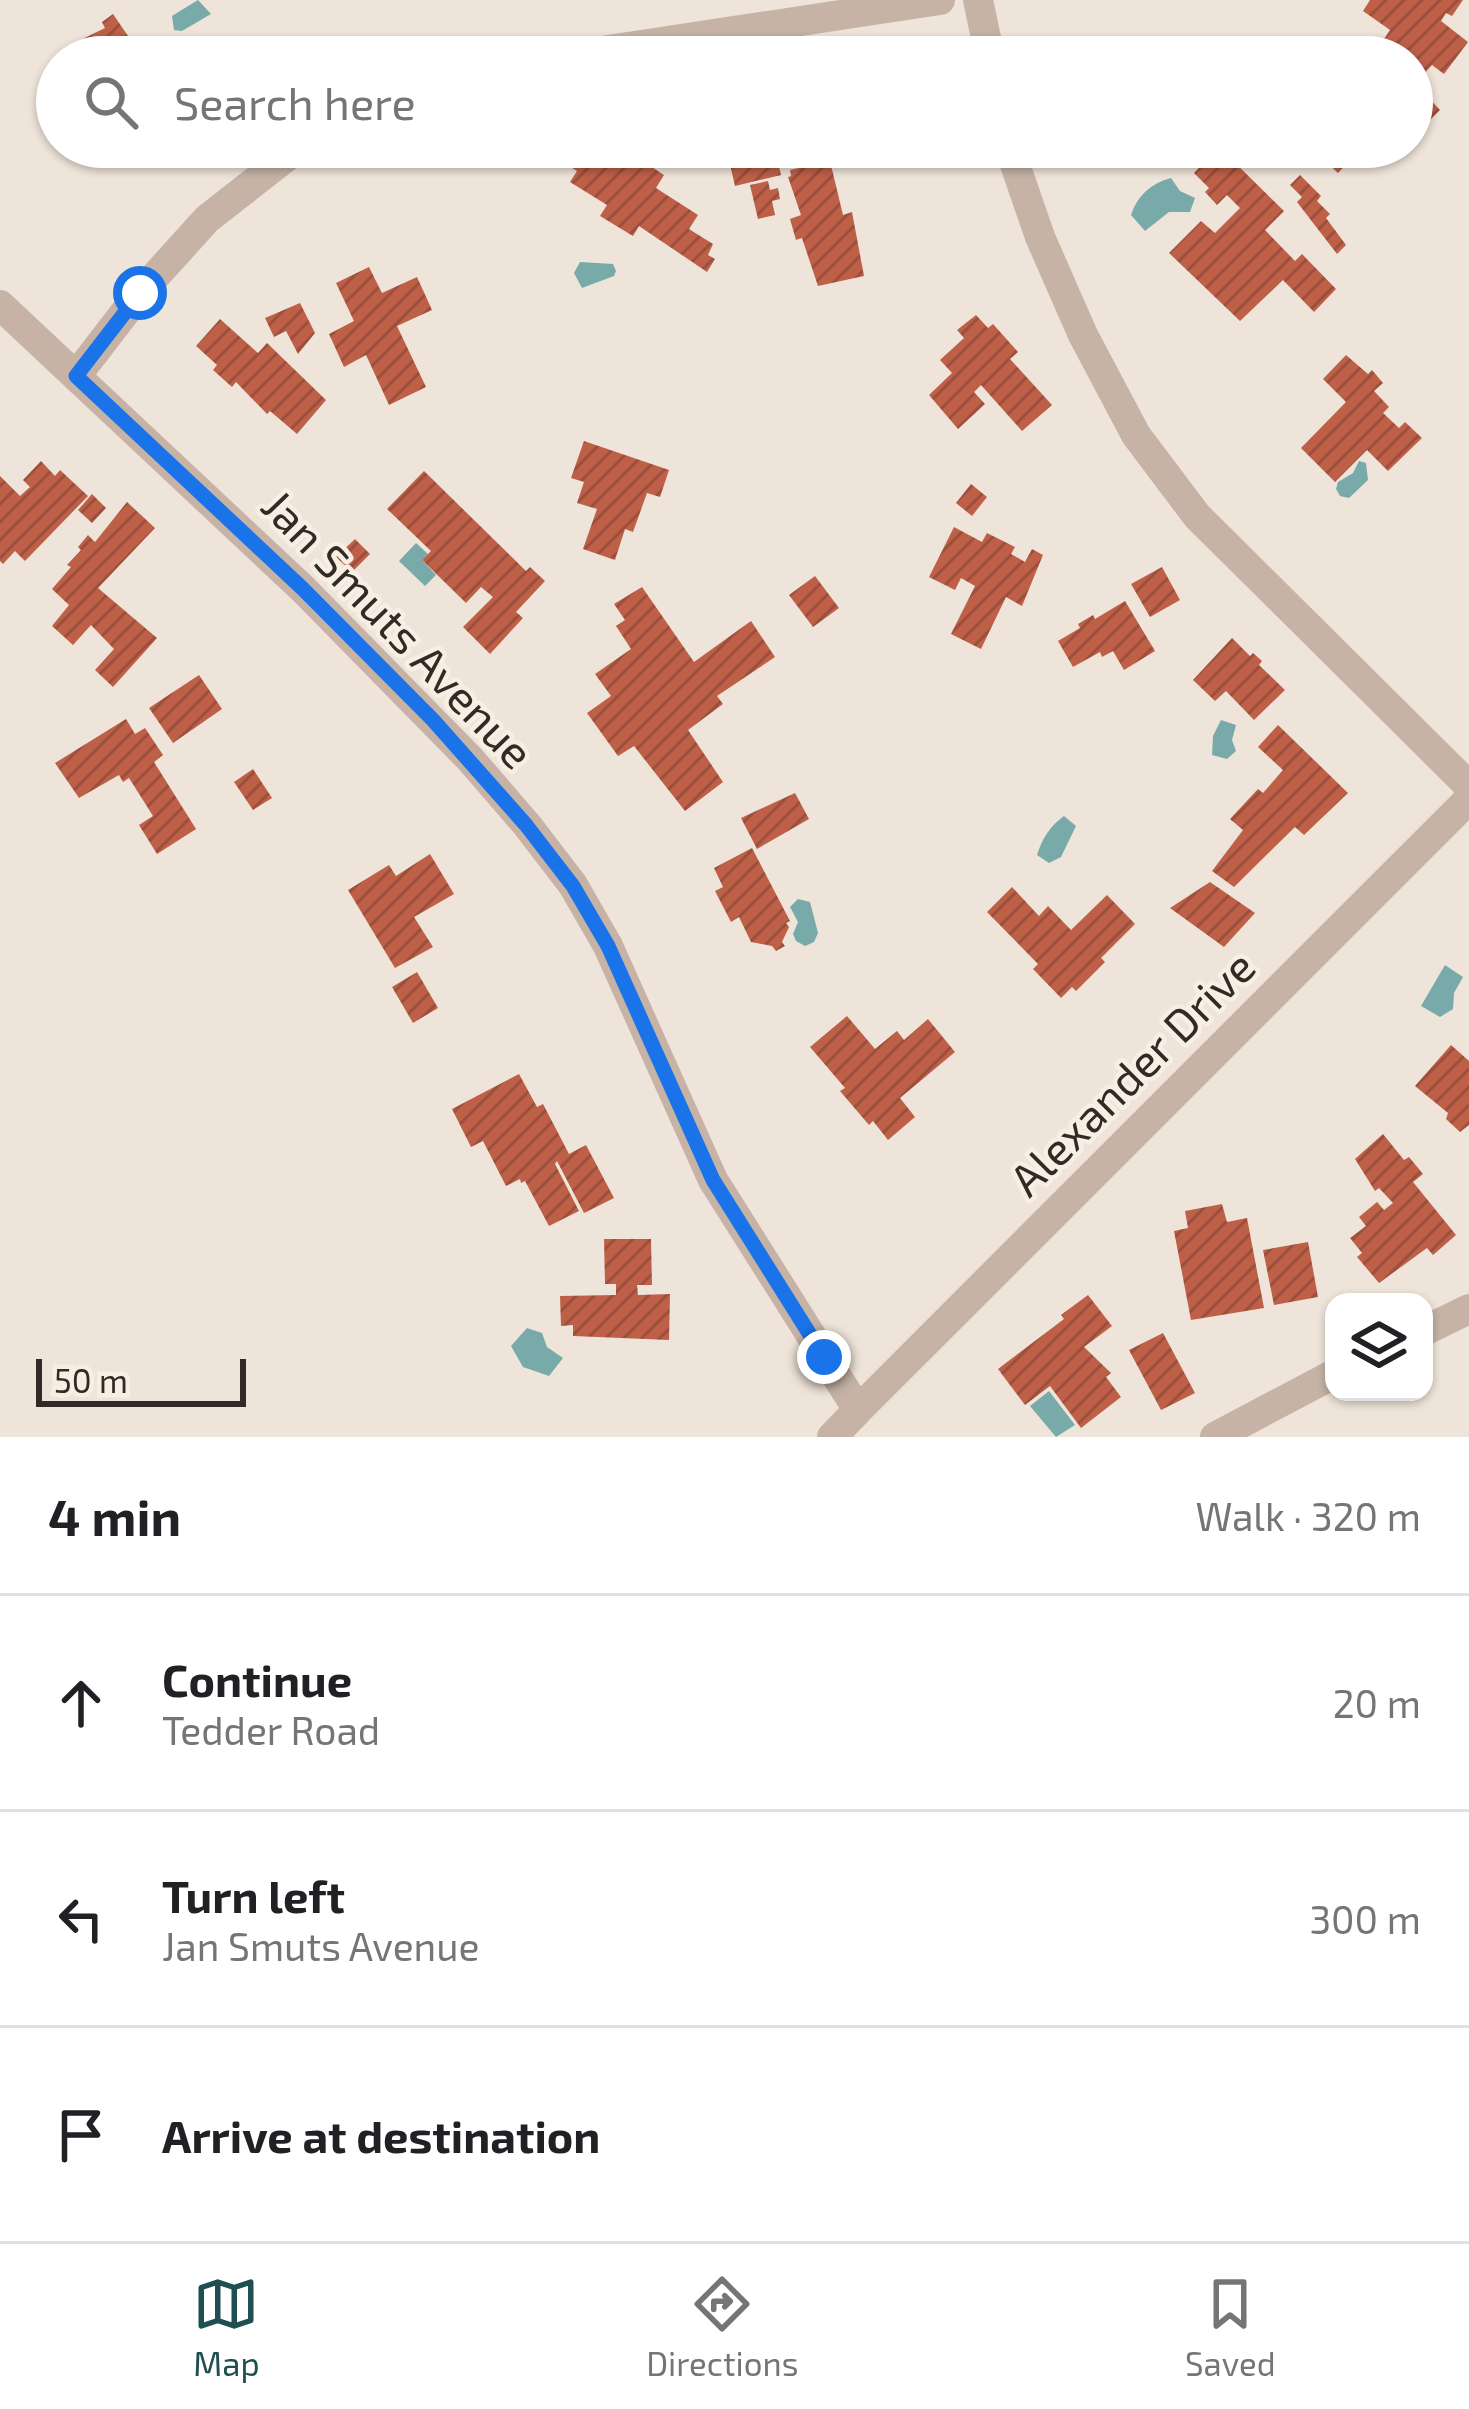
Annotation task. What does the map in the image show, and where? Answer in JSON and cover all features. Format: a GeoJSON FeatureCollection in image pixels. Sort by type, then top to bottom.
{"type":"FeatureCollection","features":[{"type":"Feature","properties":{"kind":"street"},"geometry":{"type":"LineString","coordinates":[[701,36],[940,0]]}},
{"type":"Feature","properties":{"kind":"street"},"geometry":{"type":"LineString","coordinates":[[978,0],[986,36]]}},
{"type":"Feature","properties":{"kind":"street"},"geometry":{"type":"LineString","coordinates":[[76,376],[140,293],[207,220],[273,168]]}},
{"type":"Feature","properties":{"kind":"street"},"geometry":{"type":"LineString","coordinates":[[1017,168],[1040,236],[1083,335],[1136,435],[1196,516],[1469,786]]}},
{"type":"Feature","properties":{"kind":"street","name":"Jan Smuts Avenue"},"geometry":{"type":"LineString","coordinates":[[0,305],[303,589],[433,720],[561,870],[608,946],[713,1180],[858,1411]]}},
{"type":"Feature","properties":{"kind":"street","name":"Alexander Drive"},"geometry":{"type":"LineString","coordinates":[[858,1411],[1469,799]]}},
{"type":"Feature","properties":{"kind":"street"},"geometry":{"type":"LineString","coordinates":[[1433,1326],[1469,1309]]}},
{"type":"Feature","properties":{"kind":"street"},"geometry":{"type":"LineString","coordinates":[[1215,1437],[1325,1379]]}},
{"type":"Feature","properties":{"kind":"street"},"geometry":{"type":"LineString","coordinates":[[832,1437],[858,1411]]}},
{"type":"Feature","properties":{"kind":"water"},"geometry":{"type":"Polygon","coordinates":[[[198,0],[211,14],[182,31],[174,30],[172,16],[198,0]]]}},
{"type":"Feature","properties":{"kind":"water"},"geometry":{"type":"Polygon","coordinates":[[[1171,178],[1180,191],[1195,198],[1190,212],[1169,212],[1145,231],[1131,215],[1134,208],[1151,187],[1171,178]]]}},
{"type":"Feature","properties":{"kind":"water"},"geometry":{"type":"Polygon","coordinates":[[[580,262],[613,264],[616,271],[582,288],[574,273],[580,262]]]}},
{"type":"Feature","properties":{"kind":"water"},"geometry":{"type":"Polygon","coordinates":[[[1359,461],[1366,463],[1368,480],[1349,498],[1340,496],[1338,482],[1353,473],[1359,461]]]}},
{"type":"Feature","properties":{"kind":"water"},"geometry":{"type":"Polygon","coordinates":[[[416,543],[428,554],[422,560],[436,575],[425,586],[399,561],[416,543]]]}},
{"type":"Feature","properties":{"kind":"water"},"geometry":{"type":"Polygon","coordinates":[[[1221,720],[1236,725],[1232,740],[1236,751],[1227,759],[1212,755],[1213,736],[1221,720]]]}},
{"type":"Feature","properties":{"kind":"water"},"geometry":{"type":"Polygon","coordinates":[[[1064,816],[1076,826],[1061,857],[1049,863],[1037,855],[1047,833],[1064,816]]]}},
{"type":"Feature","properties":{"kind":"water"},"geometry":{"type":"Polygon","coordinates":[[[798,899],[810,902],[818,933],[805,946],[793,934],[798,922],[790,907],[798,899]]]}},
{"type":"Feature","properties":{"kind":"water"},"geometry":{"type":"Polygon","coordinates":[[[1445,965],[1463,977],[1454,993],[1453,1009],[1440,1017],[1421,1006],[1445,965]]]}},
{"type":"Feature","properties":{"kind":"water"},"geometry":{"type":"Polygon","coordinates":[[[527,1328],[542,1333],[547,1347],[563,1358],[549,1376],[523,1367],[511,1346],[527,1328]]]}},
{"type":"Feature","properties":{"kind":"water"},"geometry":{"type":"Polygon","coordinates":[[[1049,1391],[1075,1425],[1056,1437],[1030,1406],[1049,1391]]]}},
{"type":"Feature","properties":{"kind":"building"},"geometry":{"type":"Polygon","coordinates":[[[1370,0],[1463,0],[1452,16],[1446,13],[1441,21],[1468,42],[1444,74],[1433,66],[1433,36],[1386,36],[1390,30],[1363,11],[1370,0]]]}},
{"type":"Feature","properties":{"kind":"building"},"geometry":{"type":"Polygon","coordinates":[[[113,14],[128,36],[89,36],[105,28],[102,22],[113,14]]]}},
{"type":"Feature","properties":{"kind":"building"},"geometry":{"type":"Polygon","coordinates":[[[572,168],[653,168],[664,175],[656,188],[698,215],[689,229],[713,244],[708,255],[715,259],[707,272],[639,226],[633,236],[600,216],[607,205],[570,182],[577,171],[572,168]]]}},
{"type":"Feature","properties":{"kind":"building"},"geometry":{"type":"Polygon","coordinates":[[[731,168],[779,168],[781,175],[735,186],[731,168]]]}},
{"type":"Feature","properties":{"kind":"building"},"geometry":{"type":"Polygon","coordinates":[[[832,168],[843,215],[852,212],[864,276],[818,286],[802,238],[796,240],[790,219],[801,215],[788,177],[790,170],[832,168]]]}},
{"type":"Feature","properties":{"kind":"building"},"geometry":{"type":"Polygon","coordinates":[[[1199,168],[1240,168],[1284,211],[1265,230],[1295,261],[1302,254],[1336,289],[1314,312],[1283,280],[1240,321],[1169,253],[1201,221],[1215,233],[1240,208],[1227,195],[1217,205],[1194,173],[1199,168]]]}},
{"type":"Feature","properties":{"kind":"building"},"geometry":{"type":"Polygon","coordinates":[[[1300,175],[1321,196],[1317,201],[1330,214],[1326,218],[1346,245],[1337,254],[1297,202],[1302,197],[1290,185],[1300,175]]]}},
{"type":"Feature","properties":{"kind":"building"},"geometry":{"type":"Polygon","coordinates":[[[768,181],[770,190],[778,188],[780,199],[772,201],[775,215],[758,219],[750,185],[768,181]]]}},
{"type":"Feature","properties":{"kind":"building"},"geometry":{"type":"Polygon","coordinates":[[[369,267],[382,293],[417,277],[432,310],[397,326],[426,387],[389,405],[366,355],[344,367],[329,334],[354,321],[336,283],[369,267]]]}},
{"type":"Feature","properties":{"kind":"building"},"geometry":{"type":"Polygon","coordinates":[[[300,303],[315,333],[298,354],[286,331],[274,337],[265,318],[300,303]]]}},
{"type":"Feature","properties":{"kind":"building"},"geometry":{"type":"Polygon","coordinates":[[[976,315],[988,328],[993,324],[1018,352],[1010,359],[1052,405],[1022,431],[981,385],[974,392],[985,404],[958,429],[929,395],[952,373],[940,360],[964,338],[957,330],[976,315]]]}},
{"type":"Feature","properties":{"kind":"building"},"geometry":{"type":"Polygon","coordinates":[[[220,319],[258,353],[267,343],[326,400],[297,434],[270,411],[267,414],[236,382],[232,387],[196,346],[220,319]]]}},
{"type":"Feature","properties":{"kind":"building"},"geometry":{"type":"Polygon","coordinates":[[[1346,355],[1368,374],[1372,370],[1383,383],[1374,391],[1389,407],[1383,413],[1399,428],[1405,422],[1422,438],[1388,471],[1367,450],[1335,482],[1301,448],[1346,402],[1323,379],[1346,355]]]}},
{"type":"Feature","properties":{"kind":"building"},"geometry":{"type":"Polygon","coordinates":[[[584,441],[669,470],[660,497],[647,493],[633,532],[625,529],[615,560],[583,549],[597,509],[577,503],[584,482],[571,478],[584,441]]]}},
{"type":"Feature","properties":{"kind":"building"},"geometry":{"type":"Polygon","coordinates":[[[41,461],[55,476],[60,470],[88,496],[25,561],[15,551],[3,564],[0,476],[20,496],[30,487],[23,480],[41,461]]]}},
{"type":"Feature","properties":{"kind":"building"},"geometry":{"type":"Polygon","coordinates":[[[424,471],[526,571],[530,567],[545,581],[516,612],[523,618],[490,654],[463,627],[493,597],[481,587],[466,603],[422,560],[431,551],[387,509],[424,471]]]}},
{"type":"Feature","properties":{"kind":"building"},"geometry":{"type":"Polygon","coordinates":[[[971,484],[987,497],[972,516],[956,503],[971,484]]]}},
{"type":"Feature","properties":{"kind":"building"},"geometry":{"type":"Polygon","coordinates":[[[92,494],[106,508],[92,523],[78,510],[92,494]]]}},
{"type":"Feature","properties":{"kind":"building"},"geometry":{"type":"Polygon","coordinates":[[[127,502],[155,528],[98,588],[157,638],[113,687],[95,670],[114,649],[91,625],[73,645],[52,626],[69,605],[52,589],[71,567],[67,565],[88,535],[95,542],[127,502]]]}},
{"type":"Feature","properties":{"kind":"building"},"geometry":{"type":"Polygon","coordinates":[[[954,527],[982,542],[987,533],[1015,547],[1011,554],[1025,562],[1032,549],[1043,555],[1022,606],[1006,597],[981,649],[951,634],[975,586],[961,578],[955,590],[929,577],[954,527]]]}},
{"type":"Feature","properties":{"kind":"building"},"geometry":{"type":"Polygon","coordinates":[[[355,539],[370,554],[352,572],[336,557],[355,539]]]}},
{"type":"Feature","properties":{"kind":"building"},"geometry":{"type":"Polygon","coordinates":[[[1162,567],[1180,600],[1150,617],[1131,584],[1162,567]]]}},
{"type":"Feature","properties":{"kind":"building"},"geometry":{"type":"Polygon","coordinates":[[[815,576],[839,608],[813,627],[789,595],[815,576]]]}},
{"type":"Feature","properties":{"kind":"building"},"geometry":{"type":"Polygon","coordinates":[[[642,587],[694,662],[751,621],[775,657],[717,696],[723,704],[688,730],[723,782],[685,811],[634,746],[618,756],[587,713],[611,696],[595,674],[631,649],[616,626],[625,620],[614,604],[642,587]]]}},
{"type":"Feature","properties":{"kind":"building"},"geometry":{"type":"Polygon","coordinates":[[[1125,601],[1155,651],[1124,670],[1113,651],[1102,657],[1100,652],[1073,667],[1058,641],[1093,615],[1095,619],[1125,601]]]}},
{"type":"Feature","properties":{"kind":"building"},"geometry":{"type":"Polygon","coordinates":[[[1232,638],[1262,661],[1259,665],[1285,690],[1254,720],[1226,691],[1215,701],[1193,680],[1232,638]]]}},
{"type":"Feature","properties":{"kind":"building"},"geometry":{"type":"Polygon","coordinates":[[[199,675],[222,709],[173,743],[149,708],[199,675]]]}},
{"type":"Feature","properties":{"kind":"building"},"geometry":{"type":"Polygon","coordinates":[[[126,719],[135,734],[145,728],[163,755],[154,762],[196,829],[157,854],[139,825],[153,816],[129,778],[123,782],[119,775],[79,798],[55,763],[126,719]]]}},
{"type":"Feature","properties":{"kind":"building"},"geometry":{"type":"Polygon","coordinates":[[[1278,725],[1348,793],[1304,835],[1295,827],[1234,887],[1212,871],[1243,830],[1230,819],[1283,770],[1258,747],[1278,725]]]}},
{"type":"Feature","properties":{"kind":"building"},"geometry":{"type":"Polygon","coordinates":[[[253,769],[272,798],[253,810],[234,782],[253,769]]]}},
{"type":"Feature","properties":{"kind":"building"},"geometry":{"type":"Polygon","coordinates":[[[795,793],[809,819],[757,849],[741,818],[795,793]]]}},
{"type":"Feature","properties":{"kind":"building"},"geometry":{"type":"Polygon","coordinates":[[[752,848],[790,921],[782,942],[785,946],[776,951],[751,942],[739,917],[731,922],[715,891],[723,887],[714,868],[752,848]]]}},
{"type":"Feature","properties":{"kind":"building"},"geometry":{"type":"Polygon","coordinates":[[[430,854],[454,894],[414,917],[433,947],[395,968],[348,890],[389,865],[396,876],[430,854]]]}},
{"type":"Feature","properties":{"kind":"building"},"geometry":{"type":"Polygon","coordinates":[[[1210,882],[1255,913],[1224,947],[1170,908],[1210,882]]]}},
{"type":"Feature","properties":{"kind":"building"},"geometry":{"type":"Polygon","coordinates":[[[1012,887],[1039,916],[1048,906],[1071,930],[1107,895],[1135,924],[1076,991],[1072,987],[1061,998],[1033,969],[1038,964],[987,912],[1012,887]]]}},
{"type":"Feature","properties":{"kind":"building"},"geometry":{"type":"Polygon","coordinates":[[[417,972],[438,1008],[413,1023],[392,987],[417,972]]]}},
{"type":"Feature","properties":{"kind":"building"},"geometry":{"type":"Polygon","coordinates":[[[847,1016],[875,1049],[897,1031],[904,1040],[928,1019],[955,1052],[900,1098],[915,1117],[888,1140],[840,1091],[845,1088],[810,1047],[847,1016]]]}},
{"type":"Feature","properties":{"kind":"building"},"geometry":{"type":"Polygon","coordinates":[[[1451,1045],[1469,1061],[1469,1125],[1460,1132],[1446,1119],[1448,1113],[1415,1086],[1451,1045]]]}},
{"type":"Feature","properties":{"kind":"building"},"geometry":{"type":"Polygon","coordinates":[[[519,1074],[537,1107],[543,1104],[569,1154],[586,1145],[614,1198],[584,1213],[557,1161],[579,1211],[549,1226],[525,1181],[506,1186],[483,1141],[471,1147],[452,1109],[519,1074]]]}},
{"type":"Feature","properties":{"kind":"building"},"geometry":{"type":"Polygon","coordinates":[[[1383,1134],[1423,1174],[1413,1182],[1456,1235],[1433,1255],[1427,1248],[1379,1283],[1357,1257],[1362,1253],[1350,1238],[1366,1226],[1359,1217],[1377,1202],[1384,1210],[1393,1203],[1379,1188],[1375,1191],[1355,1159],[1383,1134]]]}},
{"type":"Feature","properties":{"kind":"building"},"geometry":{"type":"Polygon","coordinates":[[[1222,1204],[1227,1222],[1247,1218],[1264,1308],[1191,1320],[1174,1231],[1188,1228],[1185,1211],[1222,1204]]]}},
{"type":"Feature","properties":{"kind":"building"},"geometry":{"type":"Polygon","coordinates":[[[604,1239],[651,1239],[652,1285],[637,1285],[638,1295],[670,1294],[669,1340],[573,1336],[573,1325],[561,1326],[560,1296],[616,1295],[616,1284],[605,1284],[604,1239]]]}},
{"type":"Feature","properties":{"kind":"building"},"geometry":{"type":"Polygon","coordinates":[[[1308,1242],[1318,1297],[1274,1305],[1263,1250],[1308,1242]]]}},
{"type":"Feature","properties":{"kind":"building"},"geometry":{"type":"Polygon","coordinates":[[[1088,1295],[1112,1326],[1084,1347],[1111,1373],[1106,1377],[1121,1397],[1081,1428],[1050,1386],[1025,1405],[998,1369],[1088,1295]]]}},
{"type":"Feature","properties":{"kind":"building"},"geometry":{"type":"Polygon","coordinates":[[[1163,1333],[1195,1393],[1161,1410],[1129,1350],[1163,1333]]]}},
{"type":"Feature","properties":{"kind":"route"},"geometry":{"type":"LineString","coordinates":[[140,293],[76,376],[303,589],[433,720],[573,886],[608,946],[713,1180],[824,1357]]}}]}
